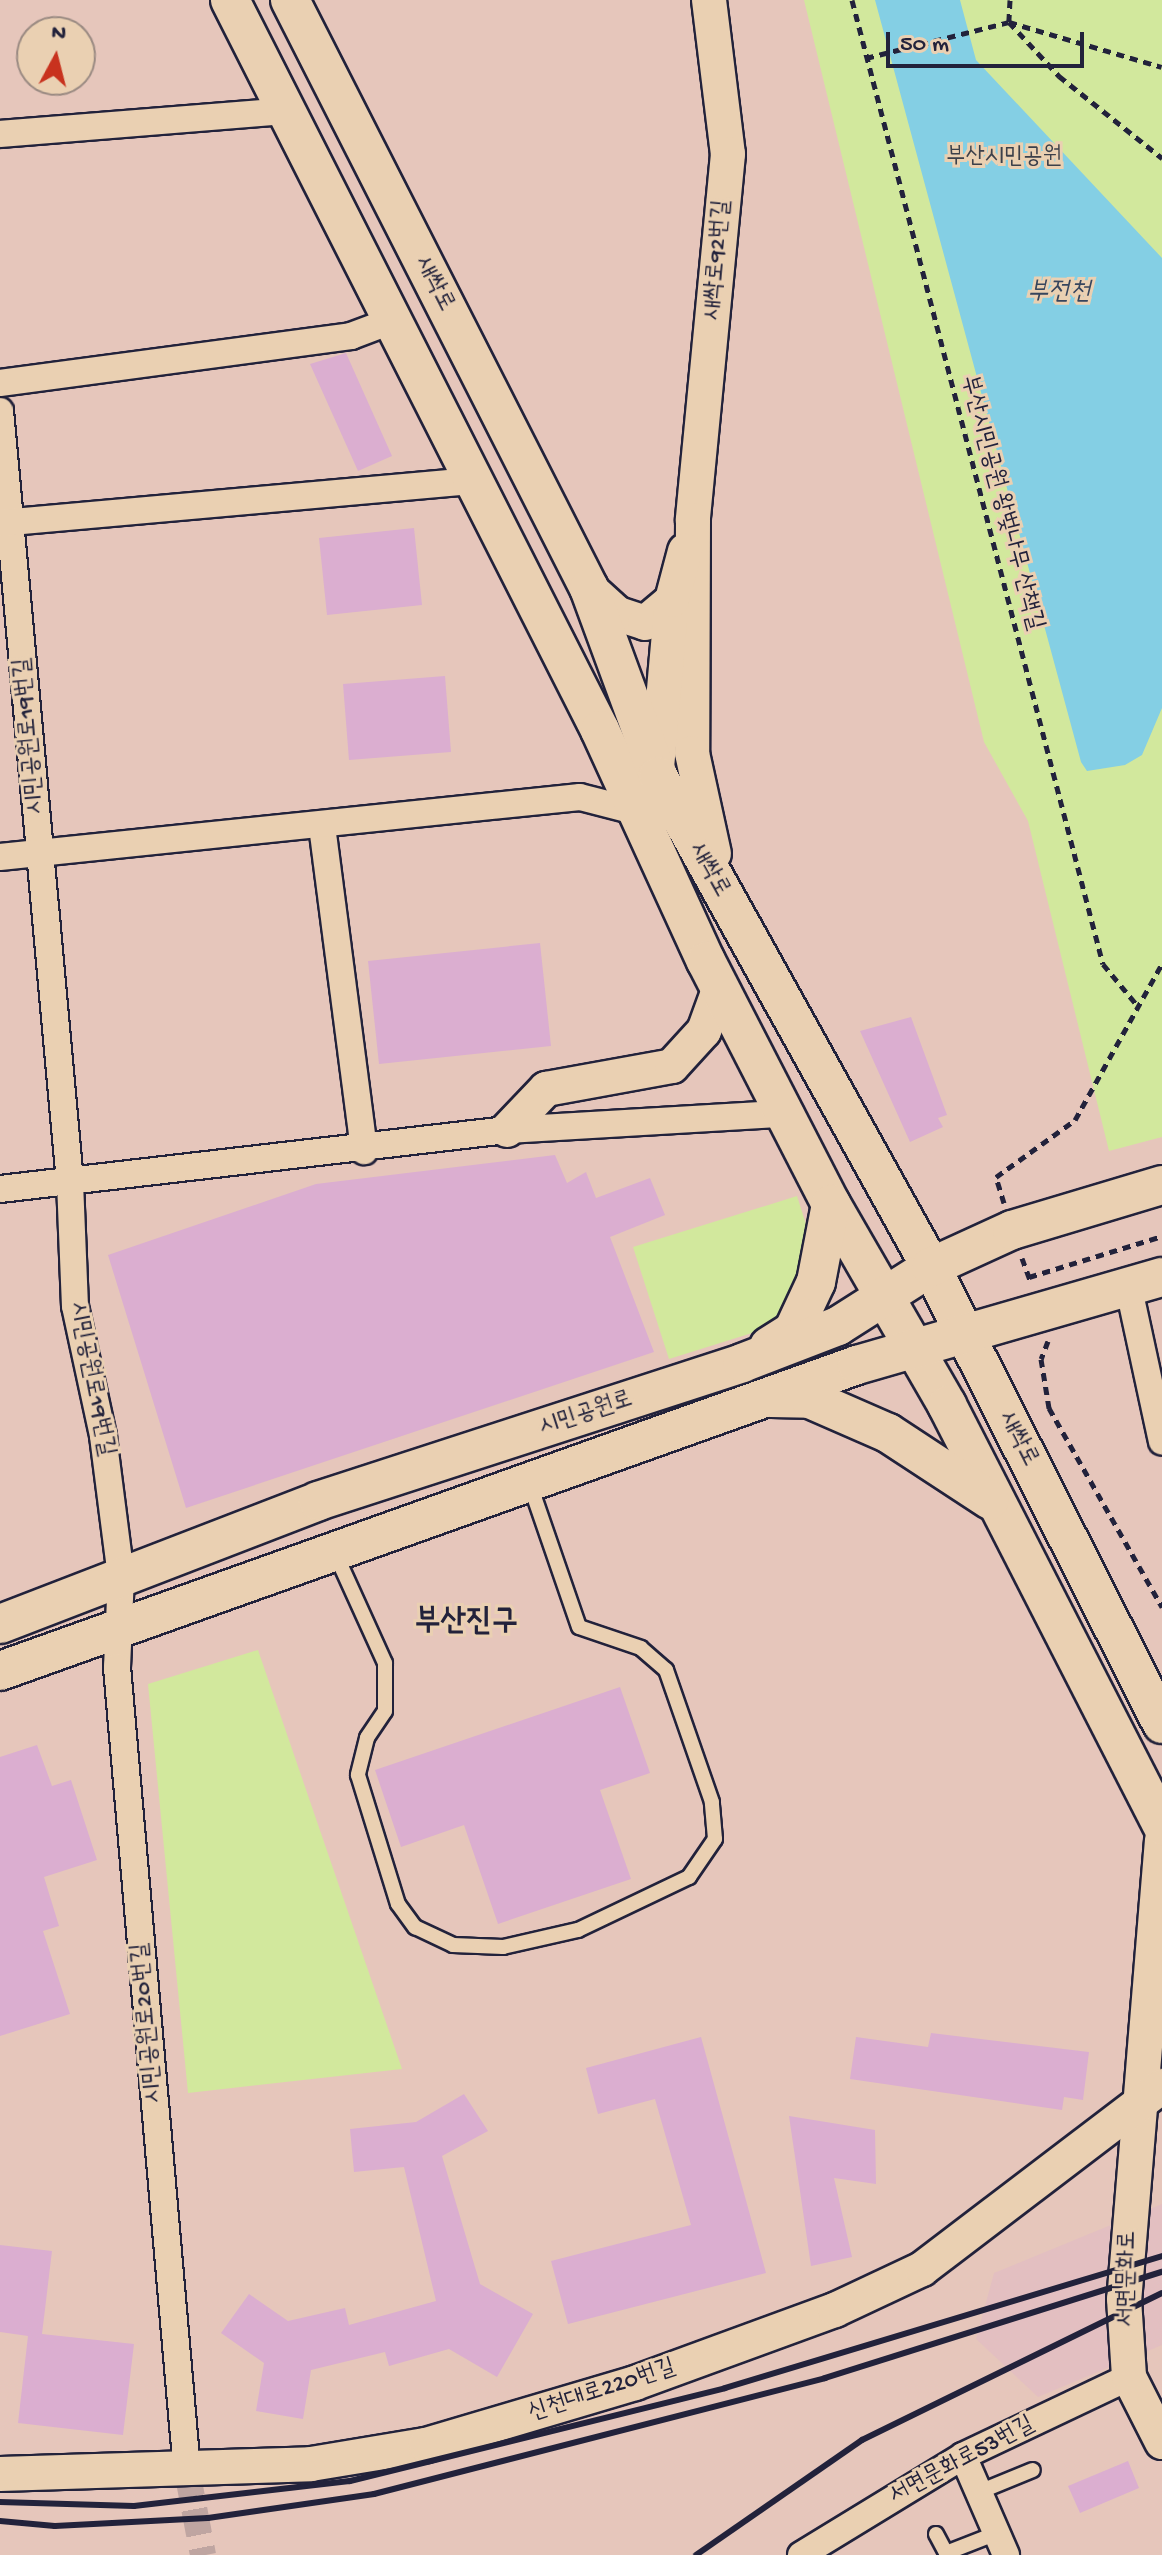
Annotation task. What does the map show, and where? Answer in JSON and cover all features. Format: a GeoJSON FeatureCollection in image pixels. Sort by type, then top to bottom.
{"type":"FeatureCollection","features":[{"type":"Feature","properties":{"kind":"main road","name":"새싹로"},"geometry":{"type":"LineString","coordinates":[[230,0],[472,481],[720,987],[790,1113],[831,1204],[883,1297],[918,1350],[1162,1826]]}},
{"type":"Feature","properties":{"kind":"main road","name":"새싹로"},"geometry":{"type":"LineString","coordinates":[[290,0],[589,588],[658,776],[931,1267],[1162,1724]]}},
{"type":"Feature","properties":{"kind":"main road","name":"시민공원로"},"geometry":{"type":"LineString","coordinates":[[0,1624],[318,1501],[742,1363],[838,1326],[931,1267],[1012,1230],[1162,1185]]}},
{"type":"Feature","properties":{"kind":"main road"},"geometry":{"type":"LineString","coordinates":[[742,1363],[793,1331],[829,1240],[831,1204]]}},
{"type":"Feature","properties":{"kind":"main road","name":"시민공원로"},"geometry":{"type":"LineString","coordinates":[[0,1671],[121,1626],[336,1555],[764,1397],[1146,1283]]}},
{"type":"Feature","properties":{"kind":"main road"},"geometry":{"type":"LineString","coordinates":[[764,1397],[810,1399],[888,1433],[1000,1507]]}},
{"type":"Feature","properties":{"kind":"street","name":"새싹로92번길"},"geometry":{"type":"LineString","coordinates":[[709,0],[728,154],[693,520],[694,768],[699,812],[746,937]]}},
{"type":"Feature","properties":{"kind":"street"},"geometry":{"type":"LineString","coordinates":[[0,134],[284,111]]}},
{"type":"Feature","properties":{"kind":"street"},"geometry":{"type":"LineString","coordinates":[[0,383],[351,336],[391,321]]}},
{"type":"Feature","properties":{"kind":"street","name":"시민공원로19번길"},"geometry":{"type":"LineString","coordinates":[[0,411],[5,523],[40,853],[70,1182],[75,1306],[103,1436],[121,1576]]}},
{"type":"Feature","properties":{"kind":"street"},"geometry":{"type":"LineString","coordinates":[[5,523],[472,481]]}},
{"type":"Feature","properties":{"kind":"street","name":"새싹로92번길"},"geometry":{"type":"LineString","coordinates":[[635,811],[658,776],[672,600],[693,520]]}},
{"type":"Feature","properties":{"kind":"street"},"geometry":{"type":"LineString","coordinates":[[589,588],[618,614],[645,623],[672,600]]}},
{"type":"Feature","properties":{"kind":"street"},"geometry":{"type":"LineString","coordinates":[[0,857],[580,797],[635,811]]}},
{"type":"Feature","properties":{"kind":"street"},"geometry":{"type":"LineString","coordinates":[[322,826],[364,1151]]}},
{"type":"Feature","properties":{"kind":"street"},"geometry":{"type":"LineString","coordinates":[[507,1130],[546,1089],[672,1066],[704,1031],[720,987]]}},
{"type":"Feature","properties":{"kind":"street"},"geometry":{"type":"LineString","coordinates":[[0,1189],[364,1151],[507,1130],[790,1113]]}},
{"type":"Feature","properties":{"kind":"street"},"geometry":{"type":"LineString","coordinates":[[1146,1283],[1162,1441]]}},
{"type":"Feature","properties":{"kind":"street","name":"시민공원로20번길"},"geometry":{"type":"LineString","coordinates":[[121,1576],[117,1667],[187,2471]]}},
{"type":"Feature","properties":{"kind":"street","name":"서면문화로"},"geometry":{"type":"LineString","coordinates":[[1162,1840],[1137,2108],[1124,2299],[1129,2377],[1162,2442]]}},
{"type":"Feature","properties":{"kind":"street"},"geometry":{"type":"LineString","coordinates":[[1137,2108],[1162,2086]]}},
{"type":"Feature","properties":{"kind":"street","name":"신천대로220번길"},"geometry":{"type":"LineString","coordinates":[[0,2474],[187,2471],[311,2464],[426,2445],[635,2383],[835,2310],[922,2269],[1137,2108]]}},
{"type":"Feature","properties":{"kind":"street","name":"서면문화로53번길"},"geometry":{"type":"LineString","coordinates":[[801,2555],[827,2546],[963,2456],[1129,2377]]}},
{"type":"Feature","properties":{"kind":"street"},"geometry":{"type":"LineString","coordinates":[[963,2456],[1002,2544]]}},
{"type":"Feature","properties":{"kind":"lane"},"geometry":{"type":"LineString","coordinates":[[336,1555],[385,1663],[385,1711],[367,1738],[358,1775],[398,1904],[415,1927],[453,1945],[503,1947],[578,1930],[689,1877],[715,1839],[712,1802],[666,1670],[641,1648],[579,1627],[530,1485]]}},
{"type":"Feature","properties":{"kind":"lane"},"geometry":{"type":"LineString","coordinates":[[979,2492],[1033,2470]]}},
{"type":"Feature","properties":{"kind":"lane"},"geometry":{"type":"LineString","coordinates":[[936,2534],[946,2553],[1002,2544]]}},
{"type":"Feature","properties":{"kind":"path","name":"부산시민공원 왕벚나무 산책길"},"geometry":{"type":"LineString","coordinates":[[852,0],[1103,964],[1137,1005]]}},
{"type":"Feature","properties":{"kind":"path"},"geometry":{"type":"LineString","coordinates":[[1010,0],[1009,22],[1059,76],[1162,158]]}},
{"type":"Feature","properties":{"kind":"path"},"geometry":{"type":"LineString","coordinates":[[865,58],[1009,22],[1162,67]]}},
{"type":"Feature","properties":{"kind":"path"},"geometry":{"type":"LineString","coordinates":[[996,1177],[1075,1120],[1162,964]]}},
{"type":"Feature","properties":{"kind":"path"},"geometry":{"type":"LineString","coordinates":[[1162,1236],[1029,1277],[1050,1337],[1041,1359],[1049,1408],[1162,1607]]}},
{"type":"Feature","properties":{"kind":"shaded area"},"geometry":{"type":"Polygon","coordinates":[[[1162,2204],[1162,2345],[1038,2397],[976,2339],[994,2273],[1162,2204]]]}},
{"type":"Feature","properties":{"kind":"green space","name":"부산시민공원"},"geometry":{"type":"Polygon","coordinates":[[[804,0],[1162,0],[1162,1137],[1109,1151],[1028,821],[984,742],[804,0]]]}},
{"type":"Feature","properties":{"kind":"green space"},"geometry":{"type":"Polygon","coordinates":[[[797,1196],[812,1243],[781,1324],[669,1359],[633,1247],[797,1196]]]}},
{"type":"Feature","properties":{"kind":"green space"},"geometry":{"type":"Polygon","coordinates":[[[258,1650],[402,2069],[188,2093],[148,1684],[258,1650]]]}},
{"type":"Feature","properties":{"kind":"water","name":"부전천"},"geometry":{"type":"Polygon","coordinates":[[[875,0],[960,0],[976,60],[1162,258],[1162,708],[1142,755],[1125,765],[1087,771],[1081,762],[875,0]]]}},
{"type":"Feature","properties":{"kind":"building"},"geometry":{"type":"Polygon","coordinates":[[[346,353],[392,456],[358,471],[310,364],[346,353]]]}},
{"type":"Feature","properties":{"kind":"building"},"geometry":{"type":"Polygon","coordinates":[[[414,528],[422,605],[327,615],[319,538],[414,528]]]}},
{"type":"Feature","properties":{"kind":"building"},"geometry":{"type":"Polygon","coordinates":[[[445,676],[451,752],[349,760],[343,684],[445,676]]]}},
{"type":"Feature","properties":{"kind":"building"},"geometry":{"type":"Polygon","coordinates":[[[540,943],[551,1046],[379,1064],[368,961],[540,943]]]}},
{"type":"Feature","properties":{"kind":"building"},"geometry":{"type":"Polygon","coordinates":[[[911,1017],[947,1115],[938,1118],[943,1127],[910,1142],[860,1031],[911,1017]]]}},
{"type":"Feature","properties":{"kind":"building"},"geometry":{"type":"Polygon","coordinates":[[[555,1155],[567,1183],[586,1172],[596,1198],[650,1178],[665,1215],[610,1237],[654,1352],[186,1508],[108,1255],[316,1184],[555,1155]]]}},
{"type":"Feature","properties":{"kind":"building"},"geometry":{"type":"Polygon","coordinates":[[[620,1687],[650,1773],[600,1790],[631,1879],[498,1924],[464,1825],[401,1847],[375,1770],[620,1687]]]}},
{"type":"Feature","properties":{"kind":"building"},"geometry":{"type":"Polygon","coordinates":[[[37,1745],[52,1786],[71,1780],[97,1860],[44,1877],[59,1926],[43,1931],[70,2014],[0,2036],[0,1757],[37,1745]]]}},
{"type":"Feature","properties":{"kind":"building"},"geometry":{"type":"Polygon","coordinates":[[[931,2033],[1089,2052],[1083,2100],[1064,2097],[1062,2110],[850,2079],[856,2037],[928,2047],[931,2033]]]}},
{"type":"Feature","properties":{"kind":"building"},"geometry":{"type":"Polygon","coordinates":[[[701,2037],[766,2273],[568,2324],[551,2261],[691,2225],[655,2099],[598,2114],[586,2068],[701,2037]]]}},
{"type":"Feature","properties":{"kind":"building"},"geometry":{"type":"Polygon","coordinates":[[[464,2094],[488,2131],[442,2156],[480,2284],[533,2314],[497,2377],[449,2349],[389,2366],[385,2352],[311,2370],[303,2419],[256,2411],[264,2363],[221,2333],[249,2294],[288,2321],[345,2308],[349,2325],[436,2301],[404,2167],[354,2172],[350,2129],[416,2122],[464,2094]]]}},
{"type":"Feature","properties":{"kind":"building"},"geometry":{"type":"Polygon","coordinates":[[[789,2116],[875,2130],[876,2184],[834,2178],[852,2257],[811,2266],[789,2116]]]}},
{"type":"Feature","properties":{"kind":"building"},"geometry":{"type":"Polygon","coordinates":[[[0,2245],[52,2251],[42,2334],[134,2344],[123,2435],[18,2423],[28,2336],[0,2332],[0,2245]]]}},
{"type":"Feature","properties":{"kind":"building"},"geometry":{"type":"Polygon","coordinates":[[[1128,2461],[1139,2488],[1080,2513],[1068,2486],[1128,2461]]]}},
{"type":"Feature","properties":{"kind":"tunnel"},"geometry":{"type":"LineString","coordinates":[[187,2471],[203,2555]]}},
{"type":"Feature","properties":{"kind":"railway"},"geometry":{"type":"LineString","coordinates":[[0,2502],[134,2506],[350,2481],[725,2388],[1162,2256]]}},
{"type":"Feature","properties":{"kind":"railway"},"geometry":{"type":"LineString","coordinates":[[0,2521],[55,2526],[208,2518],[374,2494],[825,2378],[1162,2272]]}},
{"type":"Feature","properties":{"kind":"railway"},"geometry":{"type":"LineString","coordinates":[[696,2555],[862,2440],[1162,2293]]}},
{"type":"Feature","properties":{"kind":"district","name":"부산진구"},"geometry":{"type":"Point","coordinates":[466,1623]}}]}
